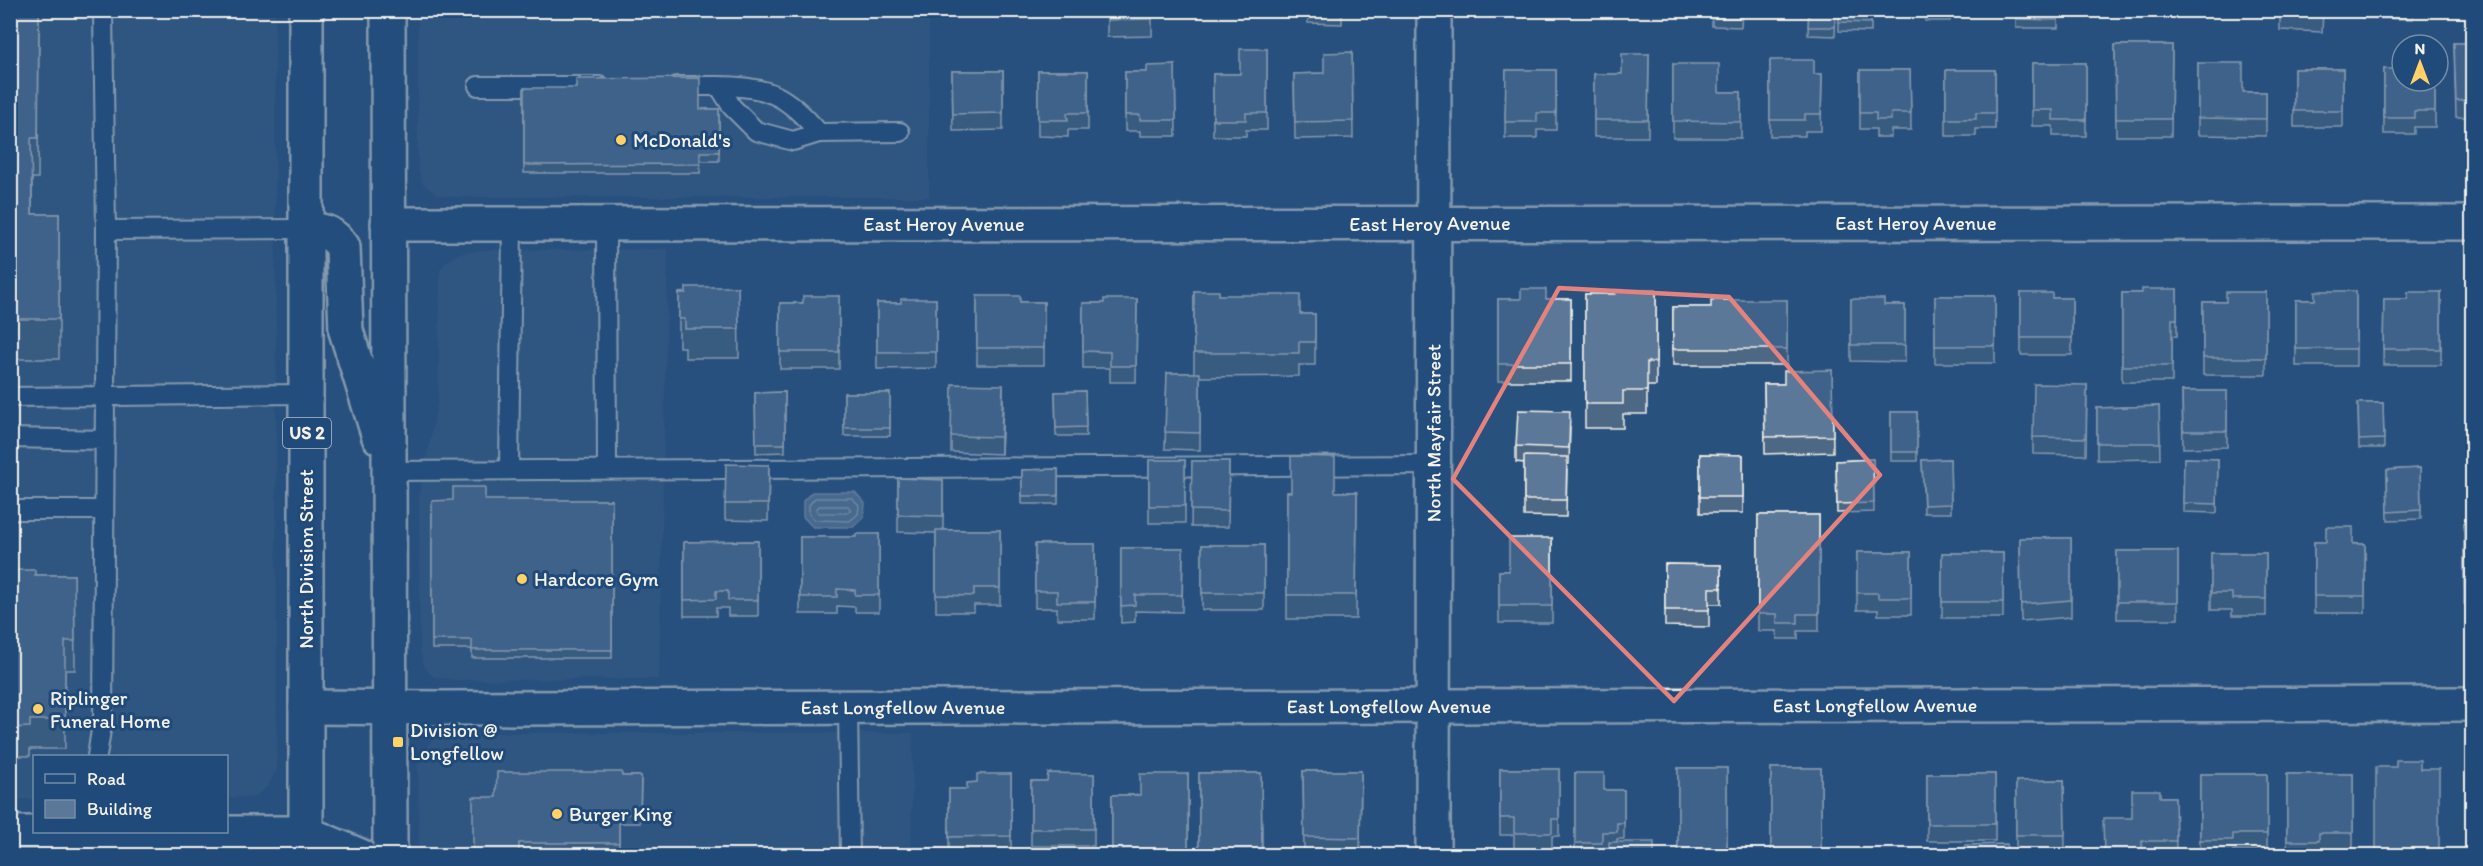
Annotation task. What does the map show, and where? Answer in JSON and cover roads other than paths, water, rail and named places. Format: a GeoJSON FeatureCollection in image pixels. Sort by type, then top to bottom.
{"type":"FeatureCollection","features":[{"type":"Feature","properties":{"kind":"street","name":"North Division Street"},"geometry":{"type":"LineString","coordinates":[[306,10],[306,844]]}},
{"type":"Feature","properties":{"kind":"street"},"geometry":{"type":"LineString","coordinates":[[388,10],[390,855]]}},
{"type":"Feature","properties":{"kind":"street","name":"North Mayfair Street"},"geometry":{"type":"LineString","coordinates":[[1433,855],[1434,10]]}},
{"type":"Feature","properties":{"kind":"street","name":"East Heroy Avenue"},"geometry":{"type":"LineString","coordinates":[[388,224],[2472,223]]}},
{"type":"Feature","properties":{"kind":"street"},"geometry":{"type":"LineString","coordinates":[[307,229],[324,230],[336,237],[343,247],[346,331],[389,471]]}},
{"type":"Feature","properties":{"kind":"street","name":"East Longfellow Avenue"},"geometry":{"type":"LineString","coordinates":[[306,706],[389,708],[2472,704]]}},
{"type":"Feature","properties":{"kind":"street"},"geometry":{"type":"LineString","coordinates":[[10,833],[86,840],[306,844],[360,855]]}},
{"type":"Feature","properties":{"kind":"lane"},"geometry":{"type":"LineString","coordinates":[[97,755],[103,717],[106,230],[104,10]]}},
{"type":"Feature","properties":{"kind":"lane"},"geometry":{"type":"LineString","coordinates":[[478,86],[616,86]]}},
{"type":"Feature","properties":{"kind":"lane"},"geometry":{"type":"LineString","coordinates":[[662,86],[742,86],[771,92],[799,109],[819,133]]}},
{"type":"Feature","properties":{"kind":"lane"},"geometry":{"type":"LineString","coordinates":[[719,86],[732,106],[756,131],[793,141],[819,133],[900,132]]}},
{"type":"Feature","properties":{"kind":"lane"},"geometry":{"type":"LineString","coordinates":[[509,470],[512,224]]}},
{"type":"Feature","properties":{"kind":"lane"},"geometry":{"type":"LineString","coordinates":[[606,225],[608,470]]}},
{"type":"Feature","properties":{"kind":"lane"},"geometry":{"type":"LineString","coordinates":[[106,230],[307,229]]}},
{"type":"Feature","properties":{"kind":"lane"},"geometry":{"type":"LineString","coordinates":[[10,397],[307,394]]}},
{"type":"Feature","properties":{"kind":"lane"},"geometry":{"type":"LineString","coordinates":[[10,438],[105,440]]}},
{"type":"Feature","properties":{"kind":"lane"},"geometry":{"type":"LineString","coordinates":[[389,471],[1433,465]]}},
{"type":"Feature","properties":{"kind":"lane"},"geometry":{"type":"LineString","coordinates":[[10,510],[104,510]]}},
{"type":"Feature","properties":{"kind":"lane"},"geometry":{"type":"LineString","coordinates":[[848,706],[850,855]]}},
{"type":"Feature","properties":{"kind":"water"},"geometry":{"type":"Polygon","coordinates":[[[812,492],[855,492],[865,503],[864,517],[853,527],[813,527],[803,517],[803,501],[812,492]]]}},
{"type":"Feature","properties":{"kind":"place","name":"McDonald's"},"geometry":{"type":"Point","coordinates":[621,140]}},
{"type":"Feature","properties":{"kind":"place","name":"Hardcore Gym"},"geometry":{"type":"Point","coordinates":[522,579]}},
{"type":"Feature","properties":{"kind":"place","name":"Riplinger Funeral Home"},"geometry":{"type":"Point","coordinates":[38,709]}},
{"type":"Feature","properties":{"kind":"place","name":"Division @ Longfellow"},"geometry":{"type":"Point","coordinates":[398,742]}},
{"type":"Feature","properties":{"kind":"place","name":"Burger King"},"geometry":{"type":"Point","coordinates":[557,814]}}]}
